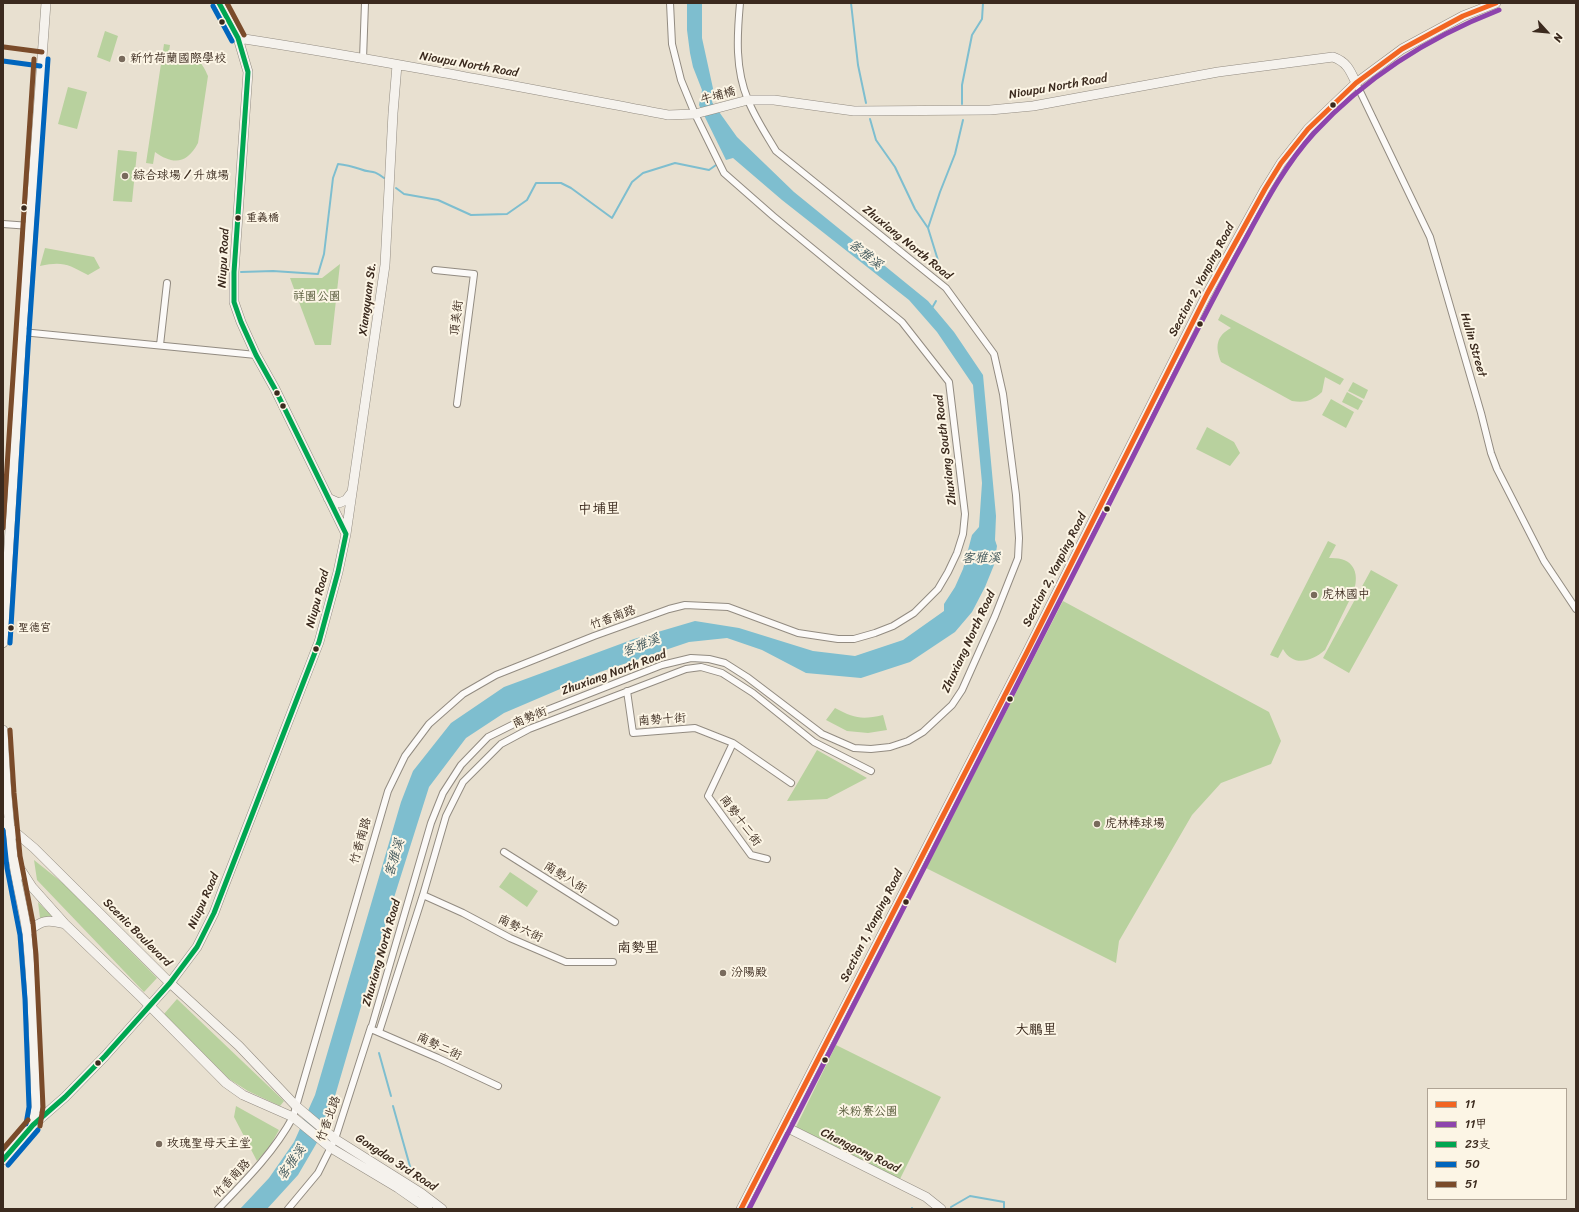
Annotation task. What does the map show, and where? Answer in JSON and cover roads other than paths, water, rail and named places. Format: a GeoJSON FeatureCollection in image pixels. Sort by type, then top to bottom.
{"type":"FeatureCollection","features":[{"type":"Feature","properties":{"kind":"street"},"geometry":{"type":"LineString","coordinates":[[3,643],[6,547],[46,3]]}},
{"type":"Feature","properties":{"kind":"street","name":"Niupu Road"},"geometry":{"type":"LineString","coordinates":[[3,1160],[34,1125],[100,1061],[170,983],[197,947],[224,889],[319,642],[338,572],[346,534],[275,389],[256,354],[241,322],[234,302],[234,272],[248,72],[238,38],[219,3]]}},
{"type":"Feature","properties":{"kind":"street"},"geometry":{"type":"LineString","coordinates":[[363,59],[365,3]]}},
{"type":"Feature","properties":{"kind":"street","name":"Zhuxiang South Road"},"geometry":{"type":"LineString","coordinates":[[296,1106],[388,791],[405,756],[429,724],[463,694],[496,675],[594,636],[669,609],[685,605],[728,607],[798,633],[820,637],[838,639],[854,638],[875,633],[893,626],[914,613],[938,589],[957,553],[963,534],[964,514],[950,382],[902,322],[773,216],[724,173],[695,114],[681,80],[672,44],[670,3]]}},
{"type":"Feature","properties":{"kind":"street","name":"Zhuxiang North Road"},"geometry":{"type":"LineString","coordinates":[[371,1028],[431,823],[443,793],[461,764],[488,737],[524,719],[662,665],[691,658],[709,659],[725,663],[747,677],[822,734],[854,748],[871,750],[890,747],[908,741],[923,732],[952,705],[962,690],[1018,558],[1019,525],[1003,394],[994,354],[946,288],[776,151],[760,126],[742,83],[737,44],[740,3]]}},
{"type":"Feature","properties":{"kind":"street","name":"Section 2, Yanping Road"},"geometry":{"type":"LineString","coordinates":[[1026,654],[1207,294],[1281,163],[1308,129],[1356,83],[1402,49],[1464,16],[1496,3]]}},
{"type":"Feature","properties":{"kind":"street","name":"Nioupu North Road"},"geometry":{"type":"LineString","coordinates":[[238,38],[397,65],[668,115],[695,114]]}},
{"type":"Feature","properties":{"kind":"street","name":"Nioupu North Road"},"geometry":{"type":"LineString","coordinates":[[748,100],[774,100],[854,110],[980,111],[1033,106],[1222,72],[1333,57],[1342,60],[1349,67],[1356,83]]}},
{"type":"Feature","properties":{"kind":"street","name":"Xiangyuan St."},"geometry":{"type":"LineString","coordinates":[[346,534],[385,265],[397,65]]}},
{"type":"Feature","properties":{"kind":"street","name":"Hulin Street"},"geometry":{"type":"LineString","coordinates":[[1356,83],[1430,237],[1481,413],[1491,453],[1497,469],[1544,561],[1576,609]]}},
{"type":"Feature","properties":{"kind":"street","name":"牛埔橋"},"geometry":{"type":"LineString","coordinates":[[695,114],[748,100]]}},
{"type":"Feature","properties":{"kind":"street"},"geometry":{"type":"LineString","coordinates":[[3,224],[30,226]]}},
{"type":"Feature","properties":{"kind":"street","name":"頂美街"},"geometry":{"type":"LineString","coordinates":[[435,270],[474,274],[457,404]]}},
{"type":"Feature","properties":{"kind":"street"},"geometry":{"type":"LineString","coordinates":[[160,345],[167,283]]}},
{"type":"Feature","properties":{"kind":"street"},"geometry":{"type":"LineString","coordinates":[[22,332],[256,354]]}},
{"type":"Feature","properties":{"kind":"street"},"geometry":{"type":"LineString","coordinates":[[328,498],[340,503],[346,500],[352,492]]}},
{"type":"Feature","properties":{"kind":"street","name":"Section 1, Yanping Road"},"geometry":{"type":"LineString","coordinates":[[741,1209],[1026,654]]}},
{"type":"Feature","properties":{"kind":"street","name":"南勢街"},"geometry":{"type":"LineString","coordinates":[[379,1032],[423,895],[446,816],[463,782],[476,767],[501,744],[522,733],[627,691],[686,669],[701,667],[722,673],[753,693],[814,742],[871,771]]}},
{"type":"Feature","properties":{"kind":"street","name":"南勢十街"},"geometry":{"type":"LineString","coordinates":[[627,691],[633,733],[695,728],[733,743],[791,782]]}},
{"type":"Feature","properties":{"kind":"street"},"geometry":{"type":"LineString","coordinates":[[3,730],[5,809],[10,828],[13,858],[27,932],[36,1106],[34,1125]]}},
{"type":"Feature","properties":{"kind":"street","name":"南勢十二街"},"geometry":{"type":"LineString","coordinates":[[733,743],[708,796],[750,855],[767,859]]}},
{"type":"Feature","properties":{"kind":"street","name":"Scenic Boulevard"},"geometry":{"type":"LineString","coordinates":[[3,822],[34,848],[170,983],[239,1046],[296,1106],[335,1138]]}},
{"type":"Feature","properties":{"kind":"street"},"geometry":{"type":"LineString","coordinates":[[3,847],[13,858],[32,887],[65,924],[226,1083],[243,1095],[293,1117]]}},
{"type":"Feature","properties":{"kind":"street","name":"南勢八街"},"geometry":{"type":"LineString","coordinates":[[504,852],[615,922]]}},
{"type":"Feature","properties":{"kind":"street"},"geometry":{"type":"LineString","coordinates":[[3,860],[13,858]]}},
{"type":"Feature","properties":{"kind":"street","name":"南勢六街"},"geometry":{"type":"LineString","coordinates":[[423,895],[463,913],[510,938],[566,962],[613,962]]}},
{"type":"Feature","properties":{"kind":"street"},"geometry":{"type":"LineString","coordinates":[[27,932],[37,924],[45,921],[65,924]]}},
{"type":"Feature","properties":{"kind":"street","name":"南勢二街"},"geometry":{"type":"LineString","coordinates":[[371,1028],[498,1086]]}},
{"type":"Feature","properties":{"kind":"street","name":"竹香北路"},"geometry":{"type":"LineString","coordinates":[[288,1209],[318,1173],[335,1138],[371,1028]]}},
{"type":"Feature","properties":{"kind":"street","name":"竹香南路"},"geometry":{"type":"LineString","coordinates":[[218,1209],[261,1164],[293,1117],[296,1106]]}},
{"type":"Feature","properties":{"kind":"street","name":"Gongdao 3rd Road"},"geometry":{"type":"LineString","coordinates":[[293,1117],[330,1148],[398,1188],[428,1209]]}},
{"type":"Feature","properties":{"kind":"street","name":"Chenggong Road"},"geometry":{"type":"LineString","coordinates":[[784,1126],[926,1197],[941,1209]]}},
{"type":"Feature","properties":{"kind":"street","name":"Gongdao 3rd Road"},"geometry":{"type":"LineString","coordinates":[[335,1138],[421,1193],[442,1209]]}},
{"type":"Feature","properties":{"kind":"street"},"geometry":{"type":"LineString","coordinates":[[926,1197],[933,1209]]}},
{"type":"Feature","properties":{"kind":"water","name":"客雅溪"},"geometry":{"type":"Polygon","coordinates":[[[687,3],[702,3],[702,38],[714,93],[712,102],[737,137],[794,192],[928,301],[954,332],[983,375],[996,516],[995,540],[997,546],[994,565],[972,612],[955,632],[910,662],[861,678],[806,673],[762,650],[727,638],[689,642],[600,672],[504,713],[466,738],[429,787],[379,945],[326,1127],[298,1175],[267,1209],[240,1209],[269,1178],[294,1142],[315,1095],[401,802],[413,771],[451,723],[504,687],[634,639],[695,621],[739,628],[813,651],[855,656],[903,640],[944,611],[944,604],[955,587],[963,569],[972,535],[979,527],[982,483],[973,385],[937,332],[909,300],[782,200],[733,158],[726,160],[699,105],[702,90],[693,67],[690,53],[687,30],[687,3]]]}},
{"type":"Feature","properties":{"kind":"waterway"},"geometry":{"type":"LineString","coordinates":[[851,3],[858,65],[866,103]]}},
{"type":"Feature","properties":{"kind":"waterway"},"geometry":{"type":"LineString","coordinates":[[962,104],[962,85],[972,35],[982,19],[983,3]]}},
{"type":"Feature","properties":{"kind":"waterway"},"geometry":{"type":"LineString","coordinates":[[870,119],[876,140],[895,167],[915,209],[928,228]]}},
{"type":"Feature","properties":{"kind":"waterway"},"geometry":{"type":"LineString","coordinates":[[941,270],[928,228],[955,154],[963,120]]}},
{"type":"Feature","properties":{"kind":"waterway"},"geometry":{"type":"LineString","coordinates":[[396,188],[404,194],[438,200],[471,215],[507,214],[527,200],[536,183],[561,183],[571,188],[612,218],[632,182],[643,173],[675,163],[709,170],[716,165]]}},
{"type":"Feature","properties":{"kind":"waterway"},"geometry":{"type":"LineString","coordinates":[[241,272],[273,271],[318,274],[324,254],[333,178],[338,164],[374,172],[384,178]]}},
{"type":"Feature","properties":{"kind":"waterway"},"geometry":{"type":"LineString","coordinates":[[932,308],[936,301]]}},
{"type":"Feature","properties":{"kind":"waterway"},"geometry":{"type":"LineString","coordinates":[[379,1053],[391,1096]]}},
{"type":"Feature","properties":{"kind":"waterway"},"geometry":{"type":"LineString","coordinates":[[393,1106],[411,1170]]}},
{"type":"Feature","properties":{"kind":"waterway"},"geometry":{"type":"LineString","coordinates":[[951,1207],[970,1196],[1004,1202],[1004,1209]]}},
{"type":"Feature","properties":{"kind":"place","name":"新竹荷蘭國際學校"},"geometry":{"type":"Point","coordinates":[122,59]}},
{"type":"Feature","properties":{"kind":"place","name":"綜合球場 / 升旗場"},"geometry":{"type":"Point","coordinates":[125,176]}},
{"type":"Feature","properties":{"kind":"place","name":"重義橋"},"geometry":{"type":"Point","coordinates":[238,218]}},
{"type":"Feature","properties":{"kind":"place","name":"虎林國中"},"geometry":{"type":"Point","coordinates":[1314,595]}},
{"type":"Feature","properties":{"kind":"place","name":"聖德宮"},"geometry":{"type":"Point","coordinates":[11,628]}},
{"type":"Feature","properties":{"kind":"place","name":"虎林棒球場"},"geometry":{"type":"Point","coordinates":[1097,824]}},
{"type":"Feature","properties":{"kind":"place","name":"汾陽殿"},"geometry":{"type":"Point","coordinates":[723,973]}},
{"type":"Feature","properties":{"kind":"place","name":"玫瑰聖母天主堂"},"geometry":{"type":"Point","coordinates":[159,1144]}},
{"type":"Feature","properties":{"kind":"district","name":"中埔里"},"geometry":{"type":"Point","coordinates":[599,509]}},
{"type":"Feature","properties":{"kind":"district","name":"南勢里"},"geometry":{"type":"Point","coordinates":[638,948]}},
{"type":"Feature","properties":{"kind":"district","name":"大鵬里"},"geometry":{"type":"Point","coordinates":[1036,1030]}},
{"type":"Feature","properties":{"kind":"park label","name":"祥園公園"},"geometry":{"type":"Point","coordinates":[317,297]}},
{"type":"Feature","properties":{"kind":"park label","name":"米粉寮公園"},"geometry":{"type":"Point","coordinates":[868,1112]}}]}
